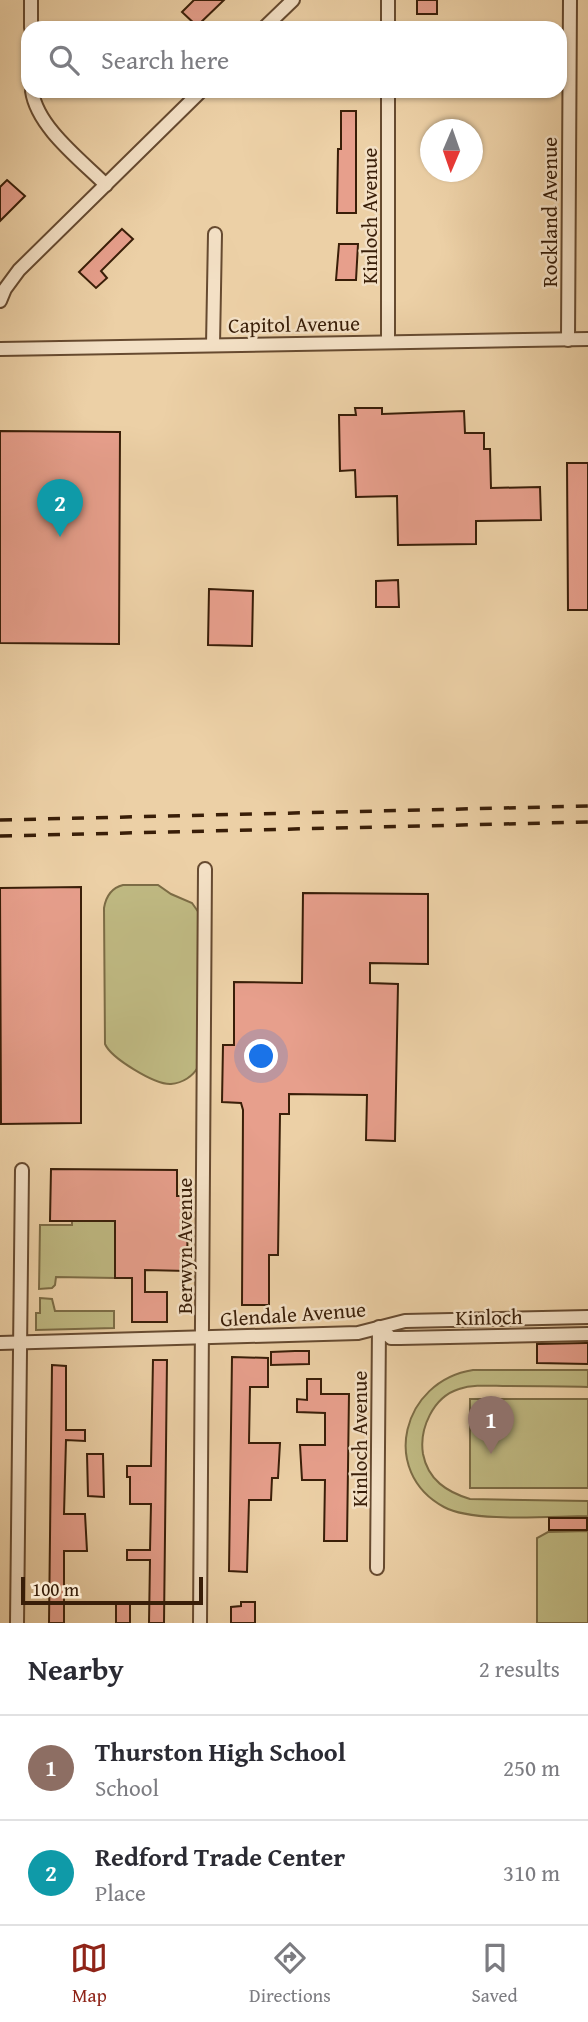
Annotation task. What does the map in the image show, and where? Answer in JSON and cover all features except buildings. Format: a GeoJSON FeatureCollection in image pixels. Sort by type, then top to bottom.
{"type":"FeatureCollection","features":[{"type":"Feature","properties":{"kind":"street"},"geometry":{"type":"LineString","coordinates":[[31,0],[31,21]]}},
{"type":"Feature","properties":{"kind":"street"},"geometry":{"type":"LineString","coordinates":[[271,21],[293,0]]}},
{"type":"Feature","properties":{"kind":"street"},"geometry":{"type":"LineString","coordinates":[[388,0],[388,21]]}},
{"type":"Feature","properties":{"kind":"street","name":"Rockland Avenue"},"geometry":{"type":"LineString","coordinates":[[568,340],[570,0]]}},
{"type":"Feature","properties":{"kind":"street"},"geometry":{"type":"LineString","coordinates":[[34,98],[38,113],[47,126],[106,185]]}},
{"type":"Feature","properties":{"kind":"street"},"geometry":{"type":"LineString","coordinates":[[0,301],[19,270],[194,98]]}},
{"type":"Feature","properties":{"kind":"street","name":"Kinloch Avenue"},"geometry":{"type":"LineString","coordinates":[[388,98],[388,342]]}},
{"type":"Feature","properties":{"kind":"street"},"geometry":{"type":"LineString","coordinates":[[213,345],[215,234]]}},
{"type":"Feature","properties":{"kind":"street","name":"Capitol Avenue"},"geometry":{"type":"LineString","coordinates":[[0,349],[588,339]]}},
{"type":"Feature","properties":{"kind":"street","name":"Berwyn Avenue"},"geometry":{"type":"LineString","coordinates":[[200,1623],[205,869]]}},
{"type":"Feature","properties":{"kind":"street"},"geometry":{"type":"LineString","coordinates":[[17,1623],[22,1170]]}},
{"type":"Feature","properties":{"kind":"street","name":"Glendale Avenue"},"geometry":{"type":"LineString","coordinates":[[0,1343],[358,1332],[405,1321],[588,1317]]}},
{"type":"Feature","properties":{"kind":"street","name":"Kinloch Avenue"},"geometry":{"type":"LineString","coordinates":[[377,1567],[379,1327]]}},
{"type":"Feature","properties":{"kind":"street","name":"Kinloch"},"geometry":{"type":"LineString","coordinates":[[379,1327],[391,1338],[588,1334]]}},
{"type":"Feature","properties":{"kind":"shaded area"},"geometry":{"type":"Polygon","coordinates":[[[123,885],[158,885],[192,903],[199,913],[198,1067],[187,1078],[175,1083],[164,1083],[145,1075],[124,1063],[105,1044],[104,908],[110,893],[123,885]]]}},
{"type":"Feature","properties":{"kind":"shaded area"},"geometry":{"type":"Polygon","coordinates":[[[72,1221],[115,1221],[115,1278],[56,1277],[52,1288],[39,1289],[40,1225],[72,1225],[72,1221]]]}},
{"type":"Feature","properties":{"kind":"shaded area"},"geometry":{"type":"Polygon","coordinates":[[[40,1298],[52,1299],[55,1311],[114,1311],[114,1328],[36,1330],[36,1313],[40,1313],[40,1298]]]}},
{"type":"Feature","properties":{"kind":"shaded area"},"geometry":{"type":"Polygon","coordinates":[[[473,1370],[588,1370],[588,1387],[477,1386],[450,1393],[435,1406],[423,1434],[423,1454],[434,1478],[446,1489],[470,1499],[588,1501],[588,1516],[513,1518],[474,1515],[444,1507],[424,1492],[411,1472],[406,1451],[408,1430],[415,1409],[429,1391],[449,1378],[473,1370]]]}},
{"type":"Feature","properties":{"kind":"shaded area"},"geometry":{"type":"Polygon","coordinates":[[[470,1399],[588,1399],[588,1488],[470,1488],[470,1399]]]}},
{"type":"Feature","properties":{"kind":"shaded area"},"geometry":{"type":"Polygon","coordinates":[[[588,1531],[588,1623],[537,1623],[537,1538],[548,1532],[588,1531]]]}},
{"type":"Feature","properties":{"kind":"railway"},"geometry":{"type":"LineString","coordinates":[[0,820],[588,806]]}},
{"type":"Feature","properties":{"kind":"railway"},"geometry":{"type":"LineString","coordinates":[[0,836],[588,822]]}},
{"type":"Feature","properties":{"kind":"place","name":"Redford Trade Center"},"geometry":{"type":"Point","coordinates":[60,537]}},
{"type":"Feature","properties":{"kind":"place","name":"Thurston High School"},"geometry":{"type":"Point","coordinates":[491,1454]}}]}
